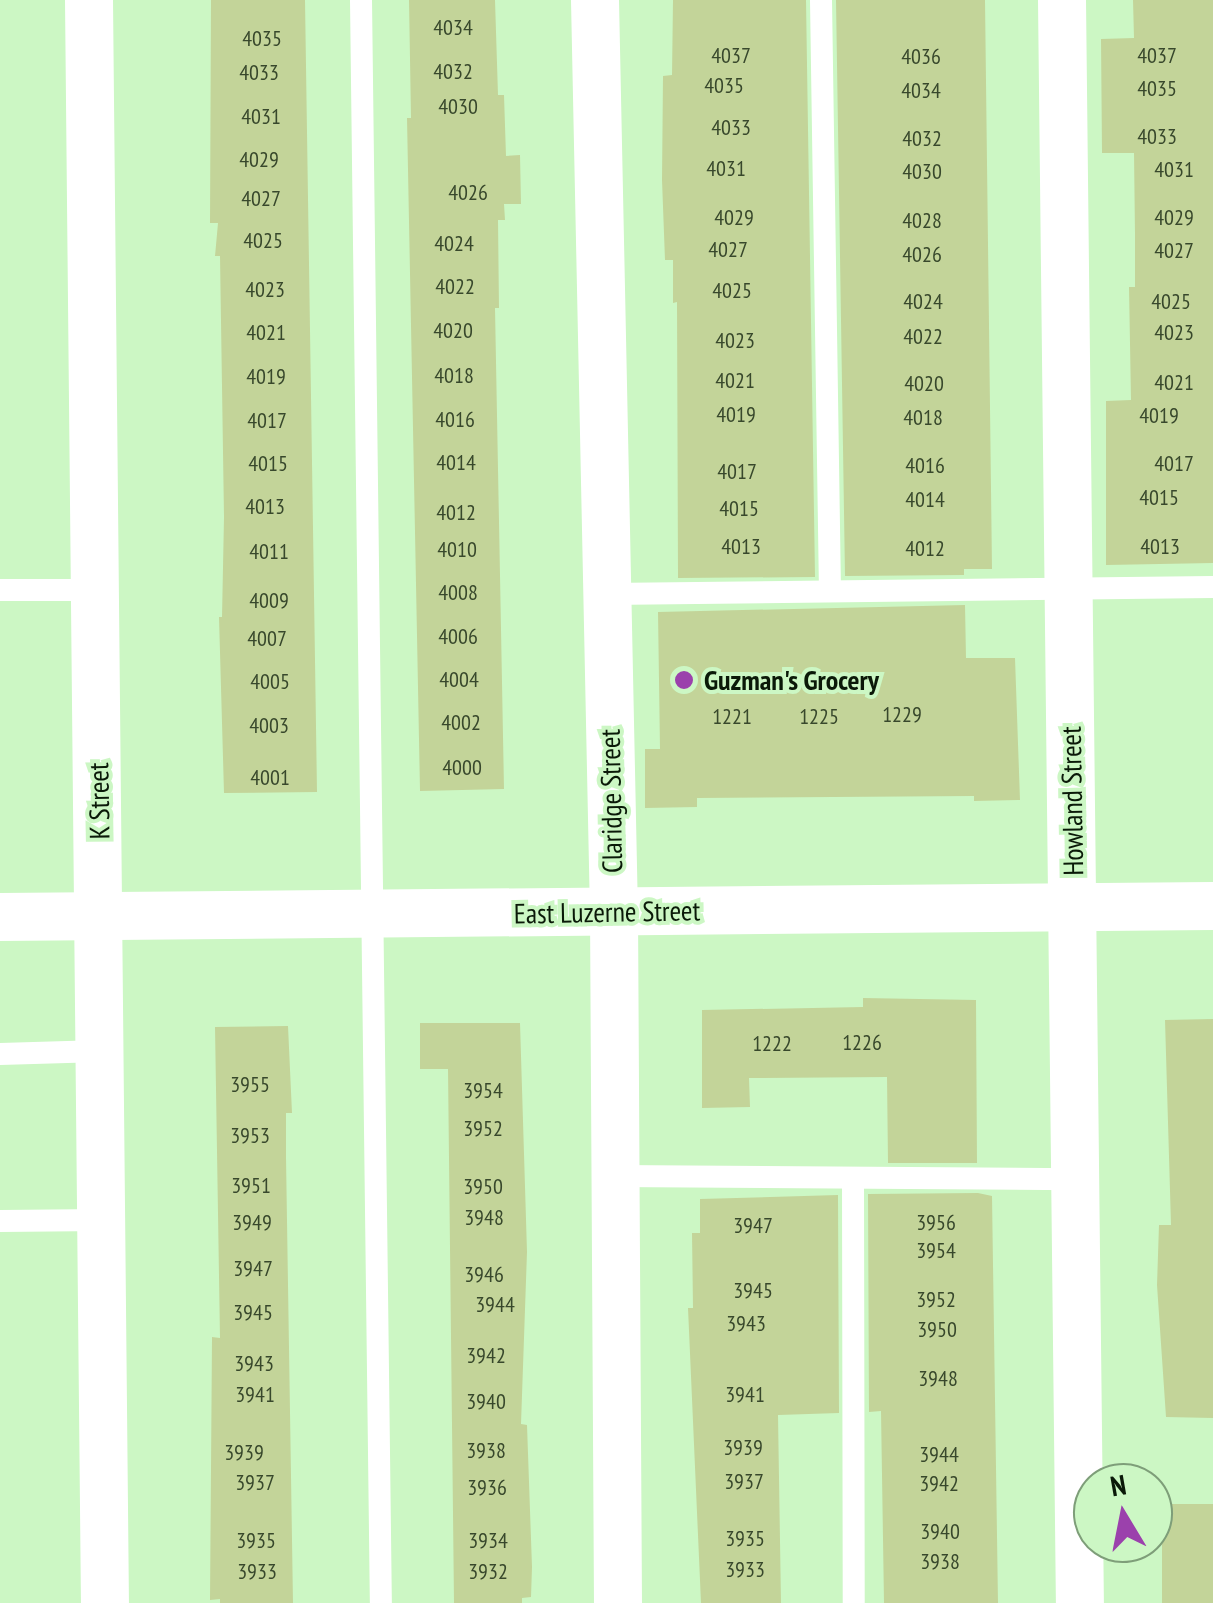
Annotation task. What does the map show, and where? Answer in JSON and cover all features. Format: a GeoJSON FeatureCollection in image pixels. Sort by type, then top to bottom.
{"type":"FeatureCollection","features":[{"type":"Feature","properties":{"kind":"street","name":"K Street"},"geometry":{"type":"LineString","coordinates":[[90,0],[105,1603]]}},
{"type":"Feature","properties":{"kind":"street","name":"Claridge Street"},"geometry":{"type":"LineString","coordinates":[[595,0],[614,912],[618,1603]]}},
{"type":"Feature","properties":{"kind":"street","name":"Howland Street"},"geometry":{"type":"LineString","coordinates":[[1062,0],[1080,1603]]}},
{"type":"Feature","properties":{"kind":"street","name":"East Luzerne Street"},"geometry":{"type":"LineString","coordinates":[[0,918],[1213,906]]}},
{"type":"Feature","properties":{"kind":"lane"},"geometry":{"type":"LineString","coordinates":[[360,0],[381,1603]]}},
{"type":"Feature","properties":{"kind":"lane"},"geometry":{"type":"LineString","coordinates":[[821,0],[830,591]]}},
{"type":"Feature","properties":{"kind":"lane"},"geometry":{"type":"LineString","coordinates":[[607,594],[1213,587]]}},
{"type":"Feature","properties":{"kind":"lane"},"geometry":{"type":"LineString","coordinates":[[0,590],[96,590]]}},
{"type":"Feature","properties":{"kind":"lane"},"geometry":{"type":"LineString","coordinates":[[0,1054],[101,1051]]}},
{"type":"Feature","properties":{"kind":"lane"},"geometry":{"type":"LineString","coordinates":[[615,1176],[1076,1179]]}},
{"type":"Feature","properties":{"kind":"lane"},"geometry":{"type":"LineString","coordinates":[[853,1178],[854,1603]]}},
{"type":"Feature","properties":{"kind":"lane"},"geometry":{"type":"LineString","coordinates":[[0,1221],[103,1220]]}},
{"type":"Feature","properties":{"kind":"building"},"geometry":{"type":"Polygon","coordinates":[[[211,0],[305,0],[317,792],[224,793],[219,617],[224,517],[220,256],[215,256],[218,223],[210,223],[211,0]]]}},
{"type":"Feature","properties":{"kind":"building"},"geometry":{"type":"Polygon","coordinates":[[[409,0],[495,0],[498,95],[504,95],[506,156],[520,155],[521,204],[504,204],[505,220],[498,220],[499,308],[495,308],[504,789],[420,791],[407,118],[411,118],[409,0]]]}},
{"type":"Feature","properties":{"kind":"building"},"geometry":{"type":"Polygon","coordinates":[[[673,0],[806,0],[815,577],[678,578],[677,302],[673,303],[673,260],[665,260],[662,180],[663,76],[672,75],[673,0]]]}},
{"type":"Feature","properties":{"kind":"building"},"geometry":{"type":"Polygon","coordinates":[[[836,0],[985,0],[992,569],[964,569],[964,575],[845,576],[836,0]]]}},
{"type":"Feature","properties":{"kind":"building"},"geometry":{"type":"Polygon","coordinates":[[[1133,0],[1213,0],[1213,563],[1106,565],[1106,401],[1131,400],[1129,287],[1135,287],[1135,235],[1134,153],[1102,153],[1101,39],[1134,38],[1133,0]]]}},
{"type":"Feature","properties":{"kind":"building"},"geometry":{"type":"Polygon","coordinates":[[[965,605],[966,658],[1015,658],[1020,800],[974,801],[974,796],[697,798],[697,807],[645,808],[645,749],[660,749],[658,612],[965,605]]]}},
{"type":"Feature","properties":{"kind":"building"},"geometry":{"type":"Polygon","coordinates":[[[863,998],[976,1000],[977,1163],[888,1163],[887,1077],[749,1078],[750,1107],[702,1108],[702,1010],[863,1007],[863,998]]]}},
{"type":"Feature","properties":{"kind":"building"},"geometry":{"type":"Polygon","coordinates":[[[1213,1019],[1213,1418],[1166,1417],[1157,1285],[1159,1225],[1171,1225],[1165,1020],[1213,1019]]]}},
{"type":"Feature","properties":{"kind":"building"},"geometry":{"type":"Polygon","coordinates":[[[420,1023],[520,1023],[527,1252],[521,1424],[527,1425],[532,1567],[531,1597],[522,1598],[522,1603],[454,1603],[448,1069],[420,1069],[420,1023]]]}},
{"type":"Feature","properties":{"kind":"building"},"geometry":{"type":"Polygon","coordinates":[[[288,1026],[292,1113],[286,1113],[286,1157],[293,1603],[220,1603],[220,1599],[210,1600],[212,1337],[220,1338],[215,1027],[288,1026]]]}},
{"type":"Feature","properties":{"kind":"building"},"geometry":{"type":"Polygon","coordinates":[[[868,1194],[992,1196],[998,1603],[884,1603],[881,1411],[869,1412],[868,1194]]]}},
{"type":"Feature","properties":{"kind":"building"},"geometry":{"type":"Polygon","coordinates":[[[838,1195],[839,1413],[778,1415],[781,1603],[701,1603],[688,1308],[693,1308],[692,1233],[700,1233],[700,1199],[838,1195]]]}},
{"type":"Feature","properties":{"kind":"building"},"geometry":{"type":"Polygon","coordinates":[[[1173,1504],[1213,1504],[1213,1603],[1162,1603],[1162,1563],[1173,1563],[1173,1504]]]}},
{"type":"Feature","properties":{"kind":"place","name":"Guzman's Grocery"},"geometry":{"type":"Point","coordinates":[684,680]}}]}
